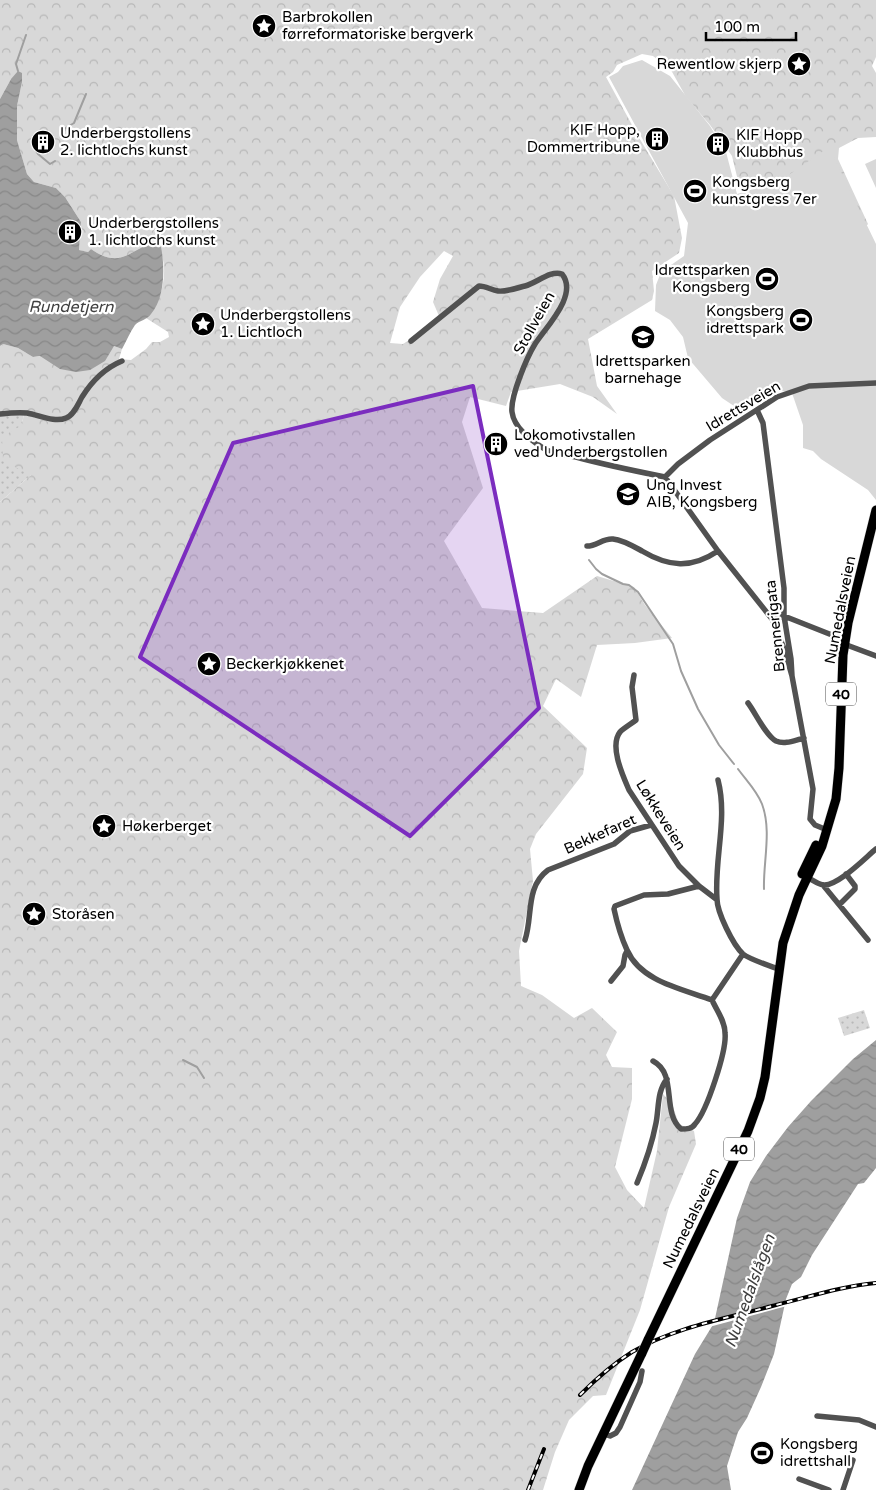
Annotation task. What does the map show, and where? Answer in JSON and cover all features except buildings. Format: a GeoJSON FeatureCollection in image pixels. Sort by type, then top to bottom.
{"type":"FeatureCollection","features":[{"type":"Feature","properties":{"kind":"main road","name":"Numedalsveien"},"geometry":{"type":"LineString","coordinates":[[579,1490],[756,1111],[765,1077],[778,968],[783,943],[782,934],[788,910],[804,876],[819,853],[836,799],[844,644],[875,516]]}},
{"type":"Feature","properties":{"kind":"street","name":"Stollveien"},"geometry":{"type":"LineString","coordinates":[[412,341],[479,286],[499,291],[530,284],[553,274],[562,274],[566,288],[564,296],[555,317],[534,345],[521,374],[512,405],[512,412],[519,428],[544,449],[623,469],[665,477]]}},
{"type":"Feature","properties":{"kind":"street"},"geometry":{"type":"LineString","coordinates":[[0,414],[26,413],[51,418],[65,418],[73,413],[82,397],[97,378],[110,367],[122,361]]}},
{"type":"Feature","properties":{"kind":"street","name":"Idrettsveien"},"geometry":{"type":"LineString","coordinates":[[665,477],[678,464],[710,440],[777,397],[809,386],[876,382]]}},
{"type":"Feature","properties":{"kind":"street","name":"Brennerigata"},"geometry":{"type":"LineString","coordinates":[[757,410],[763,423],[784,588],[784,616],[792,676],[813,789],[810,819],[815,825],[825,829]]}},
{"type":"Feature","properties":{"kind":"street"},"geometry":{"type":"LineString","coordinates":[[665,477],[718,551],[772,619],[785,651],[792,676]]}},
{"type":"Feature","properties":{"kind":"street"},"geometry":{"type":"LineString","coordinates":[[587,546],[594,546],[612,538],[636,547],[655,559],[676,564],[689,564],[718,551]]}},
{"type":"Feature","properties":{"kind":"street"},"geometry":{"type":"LineString","coordinates":[[772,619],[784,616],[837,637]]}},
{"type":"Feature","properties":{"kind":"street"},"geometry":{"type":"LineString","coordinates":[[844,644],[876,656]]}},
{"type":"Feature","properties":{"kind":"street","name":"Løkkeveien"},"geometry":{"type":"LineString","coordinates":[[634,675],[632,687],[636,720],[620,733],[616,743],[618,761],[628,790],[679,866],[716,900]]}},
{"type":"Feature","properties":{"kind":"street"},"geometry":{"type":"LineString","coordinates":[[748,702],[769,735],[776,741],[787,742],[804,738]]}},
{"type":"Feature","properties":{"kind":"street"},"geometry":{"type":"LineString","coordinates":[[718,780],[722,819],[716,900],[720,914],[730,935],[743,954],[778,968]]}},
{"type":"Feature","properties":{"kind":"street","name":"Bekkefaret"},"geometry":{"type":"LineString","coordinates":[[525,940],[532,894],[540,876],[548,870],[614,844],[630,831],[651,826]]}},
{"type":"Feature","properties":{"kind":"street"},"geometry":{"type":"LineString","coordinates":[[823,885],[846,874],[876,849]]}},
{"type":"Feature","properties":{"kind":"street"},"geometry":{"type":"LineString","coordinates":[[840,904],[855,889],[855,886],[846,874]]}},
{"type":"Feature","properties":{"kind":"street"},"geometry":{"type":"LineString","coordinates":[[804,876],[823,885],[868,940]]}},
{"type":"Feature","properties":{"kind":"street"},"geometry":{"type":"LineString","coordinates":[[653,1061],[660,1065],[667,1079],[672,1115],[676,1124],[681,1128],[687,1129],[696,1124],[717,1072],[726,1037],[723,1024],[712,1000],[663,983],[646,973],[635,963],[626,948],[614,909],[615,906],[644,895],[668,894],[699,886]]}},
{"type":"Feature","properties":{"kind":"street"},"geometry":{"type":"LineString","coordinates":[[611,981],[623,966],[626,948]]}},
{"type":"Feature","properties":{"kind":"street"},"geometry":{"type":"LineString","coordinates":[[712,1000],[743,954]]}},
{"type":"Feature","properties":{"kind":"street"},"geometry":{"type":"LineString","coordinates":[[637,1183],[648,1157],[656,1124],[661,1087],[667,1079]]}},
{"type":"Feature","properties":{"kind":"street"},"geometry":{"type":"LineString","coordinates":[[604,1434],[610,1436],[616,1433],[620,1427],[633,1400],[642,1372]]}},
{"type":"Feature","properties":{"kind":"street"},"geometry":{"type":"LineString","coordinates":[[817,1416],[859,1420],[876,1427]]}},
{"type":"Feature","properties":{"kind":"street"},"geometry":{"type":"LineString","coordinates":[[843,1490],[853,1460]]}},
{"type":"Feature","properties":{"kind":"street"},"geometry":{"type":"LineString","coordinates":[[799,1479],[828,1490]]}},
{"type":"Feature","properties":{"kind":"highlighted area"},"geometry":{"type":"Polygon","coordinates":[[[473,386],[539,708],[410,836],[140,657],[233,443],[473,386]]]}},
{"type":"Feature","properties":{"kind":"green space"},"geometry":{"type":"Polygon","coordinates":[[[0,0],[876,0],[876,57],[872,66],[876,73],[876,137],[858,138],[839,148],[838,159],[868,224],[852,243],[789,197],[776,180],[740,189],[732,156],[710,125],[686,97],[671,70],[653,56],[642,54],[617,65],[613,72],[606,77],[674,196],[682,238],[679,253],[652,271],[654,291],[652,300],[588,339],[597,386],[617,414],[593,397],[560,384],[511,392],[506,406],[470,397],[462,422],[483,488],[444,541],[482,608],[543,613],[597,576],[634,587],[645,605],[672,638],[635,643],[597,645],[581,697],[556,679],[543,706],[587,748],[583,774],[536,834],[530,849],[533,881],[519,951],[521,986],[542,995],[574,1018],[592,1008],[617,1032],[606,1055],[612,1067],[632,1068],[632,1099],[615,1167],[627,1190],[644,1208],[657,1151],[663,1094],[672,1104],[679,1124],[694,1131],[696,1144],[669,1207],[640,1310],[606,1395],[593,1396],[569,1420],[555,1452],[543,1490],[0,1490],[0,502],[31,475],[3,461],[2,437],[22,425],[24,413],[0,414],[0,346],[3,344],[18,348],[33,357],[112,348],[114,346],[122,349],[119,359],[131,360],[152,342],[160,342],[169,337],[168,332],[146,318],[159,299],[164,275],[162,258],[154,242],[117,258],[109,258],[91,249],[88,252],[79,250],[81,222],[65,197],[56,188],[34,182],[27,174],[17,140],[17,106],[22,82],[11,79],[0,99],[0,0]],[[444,251],[420,277],[400,307],[390,343],[403,344],[432,326],[439,316],[433,302],[440,279],[453,256],[444,251]]]}},
{"type":"Feature","properties":{"kind":"green space","name":"Idrettsparken Kongsberg"},"geometry":{"type":"Polygon","coordinates":[[[642,60],[670,76],[710,126],[726,152],[737,194],[780,181],[829,147],[876,244],[876,500],[868,490],[821,459],[813,451],[803,448],[803,425],[792,393],[777,390],[740,410],[722,398],[688,358],[683,337],[670,320],[655,311],[656,285],[661,272],[684,256],[688,223],[609,77],[618,72],[623,66],[642,60]]]}},
{"type":"Feature","properties":{"kind":"green space"},"geometry":{"type":"Polygon","coordinates":[[[876,159],[876,188],[865,164],[876,159]]]}},
{"type":"Feature","properties":{"kind":"green space"},"geometry":{"type":"Polygon","coordinates":[[[24,412],[22,425],[31,475],[0,502],[0,414],[24,412]]]}},
{"type":"Feature","properties":{"kind":"green space"},"geometry":{"type":"Polygon","coordinates":[[[864,1010],[870,1028],[844,1036],[838,1018],[864,1010]]]}},
{"type":"Feature","properties":{"kind":"water","name":"Rundetjern"},"geometry":{"type":"Polygon","coordinates":[[[18,71],[22,73],[22,82],[17,106],[17,140],[27,174],[34,182],[56,188],[65,197],[81,222],[79,250],[88,252],[91,249],[109,258],[117,258],[154,242],[161,247],[163,282],[156,307],[149,316],[135,325],[122,349],[114,346],[105,361],[90,370],[76,372],[60,369],[40,356],[33,357],[18,348],[3,344],[0,346],[0,99],[11,79],[18,71]]]}},
{"type":"Feature","properties":{"kind":"water","name":"Numedalslågen"},"geometry":{"type":"Polygon","coordinates":[[[876,1040],[876,1168],[864,1183],[858,1184],[812,1255],[801,1277],[792,1284],[786,1299],[774,1354],[747,1418],[738,1432],[727,1466],[731,1490],[632,1490],[695,1354],[714,1323],[737,1218],[750,1182],[766,1156],[811,1101],[853,1059],[876,1040]]]}},
{"type":"Feature","properties":{"kind":"pier"},"geometry":{"type":"Polygon","coordinates":[[[788,1300],[787,1306],[709,1327],[712,1320],[788,1300]]]}},
{"type":"Feature","properties":{"kind":"waterway"},"geometry":{"type":"LineString","coordinates":[[18,71],[16,64],[26,35]]}},
{"type":"Feature","properties":{"kind":"waterway"},"geometry":{"type":"LineString","coordinates":[[64,129],[74,123],[86,94]]}},
{"type":"Feature","properties":{"kind":"waterway"},"geometry":{"type":"LineString","coordinates":[[36,143],[33,146],[38,154],[50,164],[55,161]]}},
{"type":"Feature","properties":{"kind":"waterway"},"geometry":{"type":"LineString","coordinates":[[589,560],[602,574],[629,585],[638,592],[673,644],[681,671],[698,709],[719,745],[734,764]]}},
{"type":"Feature","properties":{"kind":"waterway"},"geometry":{"type":"LineString","coordinates":[[738,769],[757,795],[765,814],[767,836],[764,889]]}},
{"type":"Feature","properties":{"kind":"waterway"},"geometry":{"type":"LineString","coordinates":[[183,1060],[197,1067],[204,1078]]}},
{"type":"Feature","properties":{"kind":"railway"},"geometry":{"type":"LineString","coordinates":[[580,1395],[605,1372],[632,1352],[666,1336],[702,1324],[826,1292],[876,1283]]}},
{"type":"Feature","properties":{"kind":"railway"},"geometry":{"type":"LineString","coordinates":[[528,1490],[544,1449]]}},
{"type":"Feature","properties":{"kind":"place","name":"Barbrokollen førreformatoriske bergverk"},"geometry":{"type":"Point","coordinates":[264,26]}},
{"type":"Feature","properties":{"kind":"place","name":"Rewentlow skjerp"},"geometry":{"type":"Point","coordinates":[799,64]}},
{"type":"Feature","properties":{"kind":"place","name":"KIF Hopp, Dommertribune"},"geometry":{"type":"Point","coordinates":[657,139]}},
{"type":"Feature","properties":{"kind":"place","name":"Underbergstollens 2. lichtlochs kunst"},"geometry":{"type":"Point","coordinates":[43,142]}},
{"type":"Feature","properties":{"kind":"place","name":"KIF Hopp Klubbhus"},"geometry":{"type":"Point","coordinates":[718,144]}},
{"type":"Feature","properties":{"kind":"place","name":"Kongsberg kunstgress 7er"},"geometry":{"type":"Point","coordinates":[695,191]}},
{"type":"Feature","properties":{"kind":"place","name":"Underbergstollens 1. lichtlochs kunst"},"geometry":{"type":"Point","coordinates":[70,232]}},
{"type":"Feature","properties":{"kind":"place","name":"Idrettsparken Kongsberg"},"geometry":{"type":"Point","coordinates":[767,279]}},
{"type":"Feature","properties":{"kind":"place","name":"Kongsberg idrettspark"},"geometry":{"type":"Point","coordinates":[801,320]}},
{"type":"Feature","properties":{"kind":"place","name":"Underbergstollens 1. Lichtloch"},"geometry":{"type":"Point","coordinates":[203,324]}},
{"type":"Feature","properties":{"kind":"place","name":"Idrettsparken barnehage"},"geometry":{"type":"Point","coordinates":[643,337]}},
{"type":"Feature","properties":{"kind":"place","name":"Lokomotivstallen ved Underbergstollen"},"geometry":{"type":"Point","coordinates":[496,444]}},
{"type":"Feature","properties":{"kind":"place","name":"Ung Invest AIB, Kongsberg"},"geometry":{"type":"Point","coordinates":[628,494]}},
{"type":"Feature","properties":{"kind":"place","name":"Beckerkjøkkenet"},"geometry":{"type":"Point","coordinates":[209,664]}},
{"type":"Feature","properties":{"kind":"place","name":"Høkerberget"},"geometry":{"type":"Point","coordinates":[104,826]}},
{"type":"Feature","properties":{"kind":"place","name":"Storåsen"},"geometry":{"type":"Point","coordinates":[34,914]}},
{"type":"Feature","properties":{"kind":"place","name":"Kongsberg idrettshall"},"geometry":{"type":"Point","coordinates":[762,1453]}}]}
